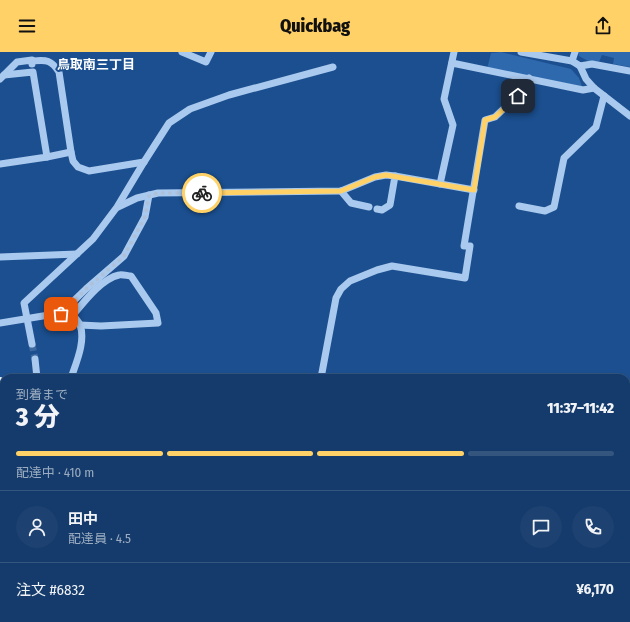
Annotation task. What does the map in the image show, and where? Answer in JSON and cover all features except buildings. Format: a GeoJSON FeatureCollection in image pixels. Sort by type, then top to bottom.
{"type":"FeatureCollection","features":[{"type":"Feature","properties":{"kind":"street"},"geometry":{"type":"LineString","coordinates":[[182,52],[206,62],[211,52]]}},
{"type":"Feature","properties":{"kind":"street"},"geometry":{"type":"LineString","coordinates":[[440,184],[453,125],[444,99],[454,52]]}},
{"type":"Feature","properties":{"kind":"street"},"geometry":{"type":"LineString","coordinates":[[520,52],[572,61],[580,66],[586,79],[594,88],[630,116]]}},
{"type":"Feature","properties":{"kind":"street"},"geometry":{"type":"LineString","coordinates":[[572,61],[575,52]]}},
{"type":"Feature","properties":{"kind":"street"},"geometry":{"type":"LineString","coordinates":[[2,77],[17,62],[44,60],[55,65],[59,72],[71,152],[78,167],[89,171],[144,162]]}},
{"type":"Feature","properties":{"kind":"street"},"geometry":{"type":"LineString","coordinates":[[32,62],[47,156]]}},
{"type":"Feature","properties":{"kind":"street"},"geometry":{"type":"LineString","coordinates":[[452,63],[583,90],[594,88]]}},
{"type":"Feature","properties":{"kind":"street"},"geometry":{"type":"LineString","coordinates":[[580,66],[592,64],[630,71]]}},
{"type":"Feature","properties":{"kind":"street"},"geometry":{"type":"LineString","coordinates":[[32,344],[24,303],[93,239],[118,207],[169,123],[190,109],[229,95],[333,67]]}},
{"type":"Feature","properties":{"kind":"street"},"geometry":{"type":"LineString","coordinates":[[2,77],[33,72]]}},
{"type":"Feature","properties":{"kind":"street"},"geometry":{"type":"LineString","coordinates":[[322,374],[336,298],[341,289],[350,282],[377,270],[392,266],[465,278],[470,246],[464,246],[485,120],[495,117],[518,96],[529,78]]}},
{"type":"Feature","properties":{"kind":"street"},"geometry":{"type":"LineString","coordinates":[[518,206],[544,211],[554,207],[564,158],[596,127],[604,96]]}},
{"type":"Feature","properties":{"kind":"street"},"geometry":{"type":"LineString","coordinates":[[0,164],[71,152]]}},
{"type":"Feature","properties":{"kind":"street"},"geometry":{"type":"LineString","coordinates":[[118,207],[137,198],[158,193],[341,191],[375,177],[386,175],[474,190]]}},
{"type":"Feature","properties":{"kind":"street"},"geometry":{"type":"LineString","coordinates":[[377,209],[382,210],[390,205],[395,176]]}},
{"type":"Feature","properties":{"kind":"street"},"geometry":{"type":"LineString","coordinates":[[341,191],[351,202],[368,207]]}},
{"type":"Feature","properties":{"kind":"street"},"geometry":{"type":"LineString","coordinates":[[61,314],[86,289],[124,256],[145,217],[149,196]]}},
{"type":"Feature","properties":{"kind":"street"},"geometry":{"type":"LineString","coordinates":[[0,257],[77,254]]}},
{"type":"Feature","properties":{"kind":"street"},"geometry":{"type":"LineString","coordinates":[[73,315],[89,296],[108,280],[119,275],[131,276],[156,313],[158,323],[101,326],[80,324]]}},
{"type":"Feature","properties":{"kind":"street"},"geometry":{"type":"LineString","coordinates":[[0,323],[61,314],[73,315],[80,324],[82,338],[78,358],[72,374]]}},
{"type":"Feature","properties":{"kind":"street"},"geometry":{"type":"LineString","coordinates":[[35,359],[37,374]]}},
{"type":"Feature","properties":{"kind":"shaded area"},"geometry":{"type":"Polygon","coordinates":[[[501,52],[571,69],[579,78],[583,89],[487,69],[491,53],[501,52]]]}},
{"type":"Feature","properties":{"kind":"shaded area"},"geometry":{"type":"Polygon","coordinates":[[[578,52],[630,52],[630,67],[613,64],[614,58],[602,55],[599,62],[588,61],[579,56],[578,52]]]}},
{"type":"Feature","properties":{"kind":"tunnel"},"geometry":{"type":"LineString","coordinates":[[32,344],[35,359]]}},
{"type":"Feature","properties":{"kind":"way so far"},"geometry":{"type":"LineString","coordinates":[[61,314],[86,289],[124,256],[145,217],[149,196],[158,193],[202,193]]}},
{"type":"Feature","properties":{"kind":"district","name":"鳥取南三丁目"},"geometry":{"type":"Point","coordinates":[96,64]}},
{"type":"Feature","properties":{"kind":"route"},"geometry":{"type":"LineString","coordinates":[[202,193],[341,191],[375,177],[386,175],[474,190],[485,120],[495,117],[518,96]]}}]}
